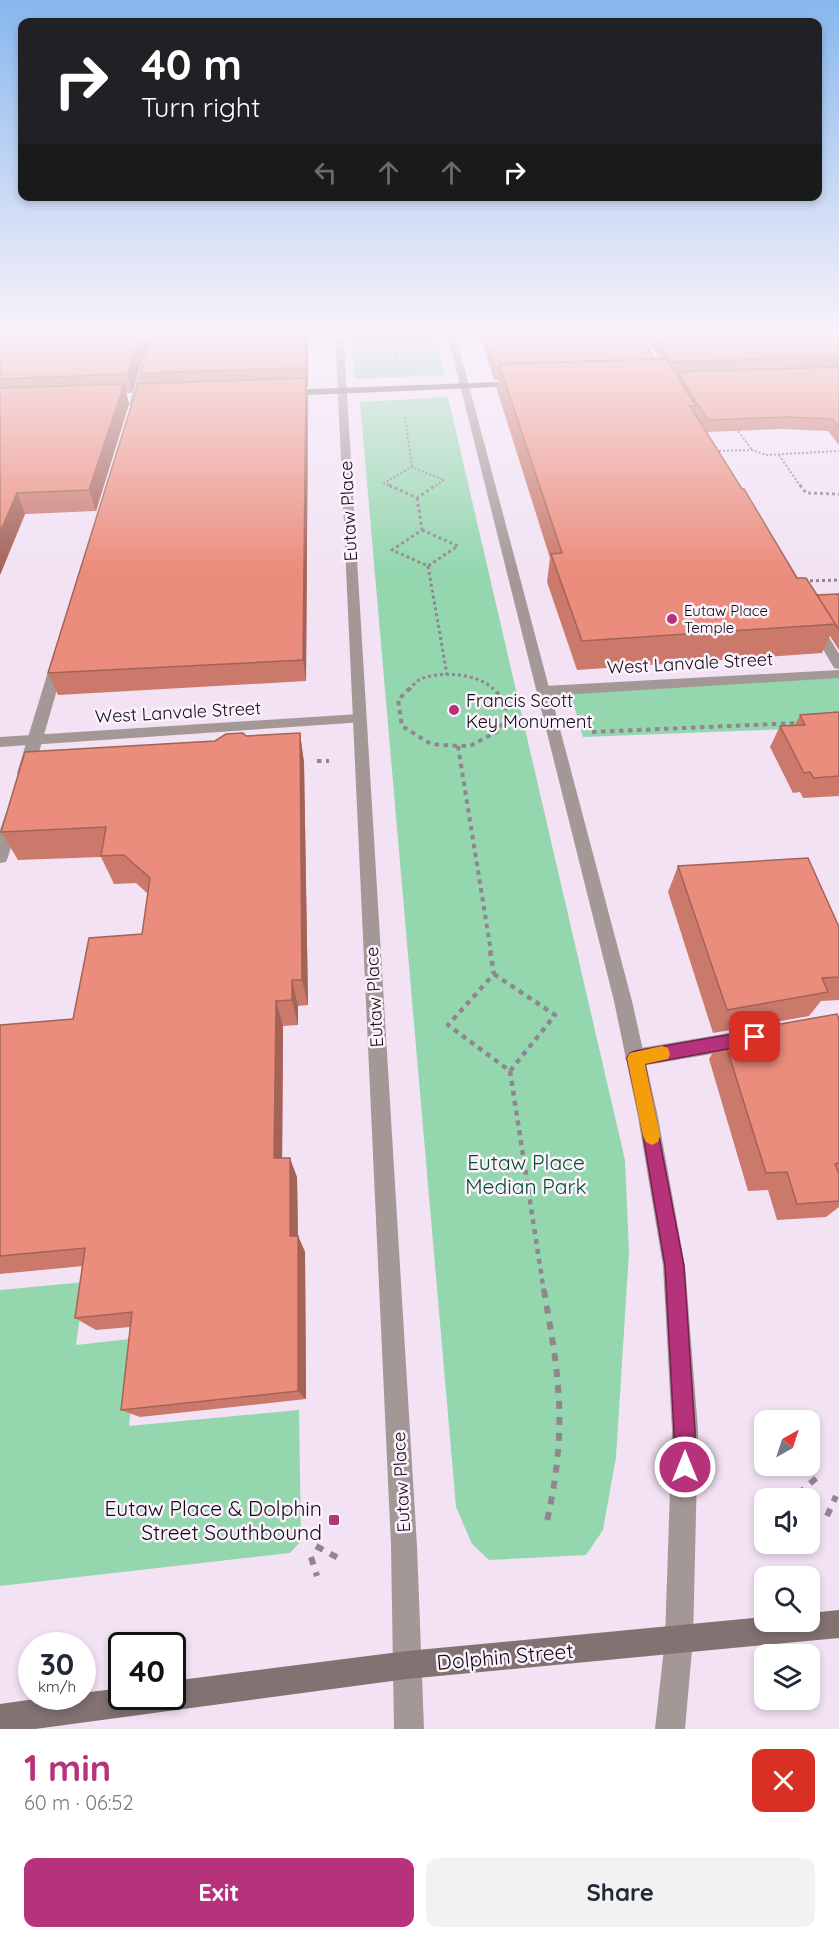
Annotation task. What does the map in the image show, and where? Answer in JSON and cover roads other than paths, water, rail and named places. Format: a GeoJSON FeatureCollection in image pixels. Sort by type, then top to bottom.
{"type":"FeatureCollection","features":[{"type":"Feature","properties":{"kind":"main road","name":"Dolphin Street"},"geometry":{"type":"LineString","coordinates":[[186,1694],[407,1665],[839,1624]]}},
{"type":"Feature","properties":{"kind":"main road"},"geometry":{"type":"LineString","coordinates":[[0,1719],[108,1704]]}},
{"type":"Feature","properties":{"kind":"street"},"geometry":{"type":"LineString","coordinates":[[130,420],[133,410]]}},
{"type":"Feature","properties":{"kind":"street","name":"Eutaw Place"},"geometry":{"type":"LineString","coordinates":[[343,410],[404,1536],[409,1729]]}},
{"type":"Feature","properties":{"kind":"street"},"geometry":{"type":"LineString","coordinates":[[472,410],[623,1001],[648,1117],[674,1266],[685,1431],[679,1639],[670,1729]]}},
{"type":"Feature","properties":{"kind":"street"},"geometry":{"type":"LineString","coordinates":[[788,582],[839,664]]}},
{"type":"Feature","properties":{"kind":"street"},"geometry":{"type":"LineString","coordinates":[[22,783],[62,648]]}},
{"type":"Feature","properties":{"kind":"street","name":"West Lanvale Street"},"geometry":{"type":"LineString","coordinates":[[544,691],[839,674]]}},
{"type":"Feature","properties":{"kind":"street","name":"West Lanvale Street"},"geometry":{"type":"LineString","coordinates":[[0,742],[358,719]]}},
{"type":"Feature","properties":{"kind":"street"},"geometry":{"type":"LineString","coordinates":[[0,857],[16,804]]}},
{"type":"Feature","properties":{"kind":"street"},"geometry":{"type":"LineString","coordinates":[[635,1058],[760,1036]]}},
{"type":"Feature","properties":{"kind":"place","name":"Eutaw Place Temple"},"geometry":{"type":"Point","coordinates":[672,619]}},
{"type":"Feature","properties":{"kind":"place","name":"Francis Scott Key Monument"},"geometry":{"type":"Point","coordinates":[454,710]}},
{"type":"Feature","properties":{"kind":"place","name":"Eutaw Place & Dolphin Street Southbound"},"geometry":{"type":"Point","coordinates":[334,1520]}},
{"type":"Feature","properties":{"kind":"park label","name":"Eutaw Place Median Park"},"geometry":{"type":"Point","coordinates":[526,1174]}}]}
